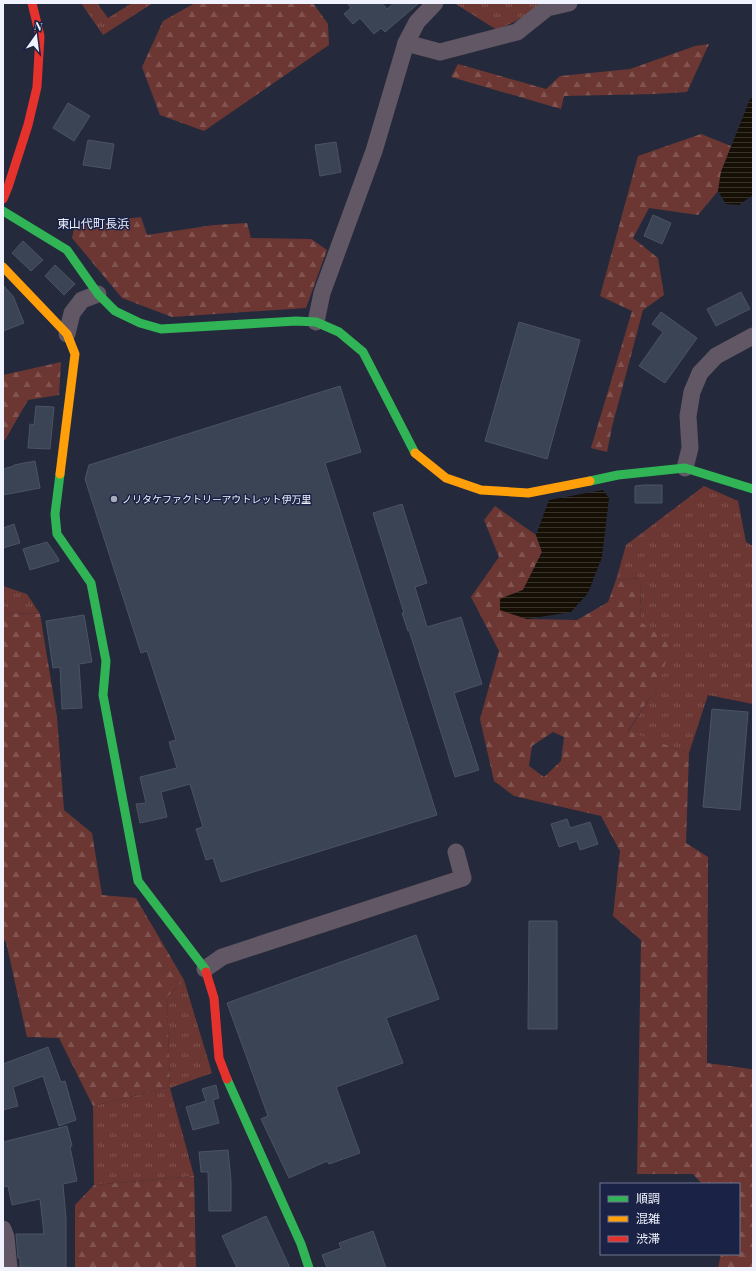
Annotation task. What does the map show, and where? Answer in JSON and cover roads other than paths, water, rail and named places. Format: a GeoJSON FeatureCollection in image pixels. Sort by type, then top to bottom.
{"type":"FeatureCollection","features":[{"type":"Feature","properties":{"kind":"street"},"geometry":{"type":"LineString","coordinates":[[3,199],[28,125],[38,87],[40,36],[32,3]]}},
{"type":"Feature","properties":{"kind":"street"},"geometry":{"type":"LineString","coordinates":[[316,322],[322,293],[374,151],[406,42],[417,22],[435,3]]}},
{"type":"Feature","properties":{"kind":"street"},"geometry":{"type":"LineString","coordinates":[[406,42],[440,52],[517,32],[547,8],[569,3]]}},
{"type":"Feature","properties":{"kind":"street"},"geometry":{"type":"LineString","coordinates":[[3,211],[67,250],[98,294],[115,311],[140,323],[162,329],[296,321],[316,322],[340,332],[362,352],[416,455],[446,478],[481,490],[528,493],[618,475],[685,468],[753,489]]}},
{"type":"Feature","properties":{"kind":"street"},"geometry":{"type":"LineString","coordinates":[[3,267],[67,334],[75,354],[55,514],[58,534],[91,583],[106,661],[103,695],[138,881],[205,969],[214,998],[219,1058],[226,1077],[301,1244],[309,1268]]}},
{"type":"Feature","properties":{"kind":"street"},"geometry":{"type":"LineString","coordinates":[[67,334],[72,313],[82,300],[98,294]]}},
{"type":"Feature","properties":{"kind":"street"},"geometry":{"type":"LineString","coordinates":[[685,468],[690,448],[688,416],[692,392],[700,373],[716,356],[753,336]]}},
{"type":"Feature","properties":{"kind":"street"},"geometry":{"type":"LineString","coordinates":[[205,969],[222,957],[463,878],[456,852]]}},
{"type":"Feature","properties":{"kind":"street"},"geometry":{"type":"LineString","coordinates":[[3,1229],[6,1237],[9,1268]]}},
{"type":"Feature","properties":{"kind":"place","name":"ノリタケファクトリーアウトレット伊万里"},"geometry":{"type":"Point","coordinates":[114,499]}},
{"type":"Feature","properties":{"kind":"district","name":"東山代町長浜"},"geometry":{"type":"Point","coordinates":[93,223]}}]}
